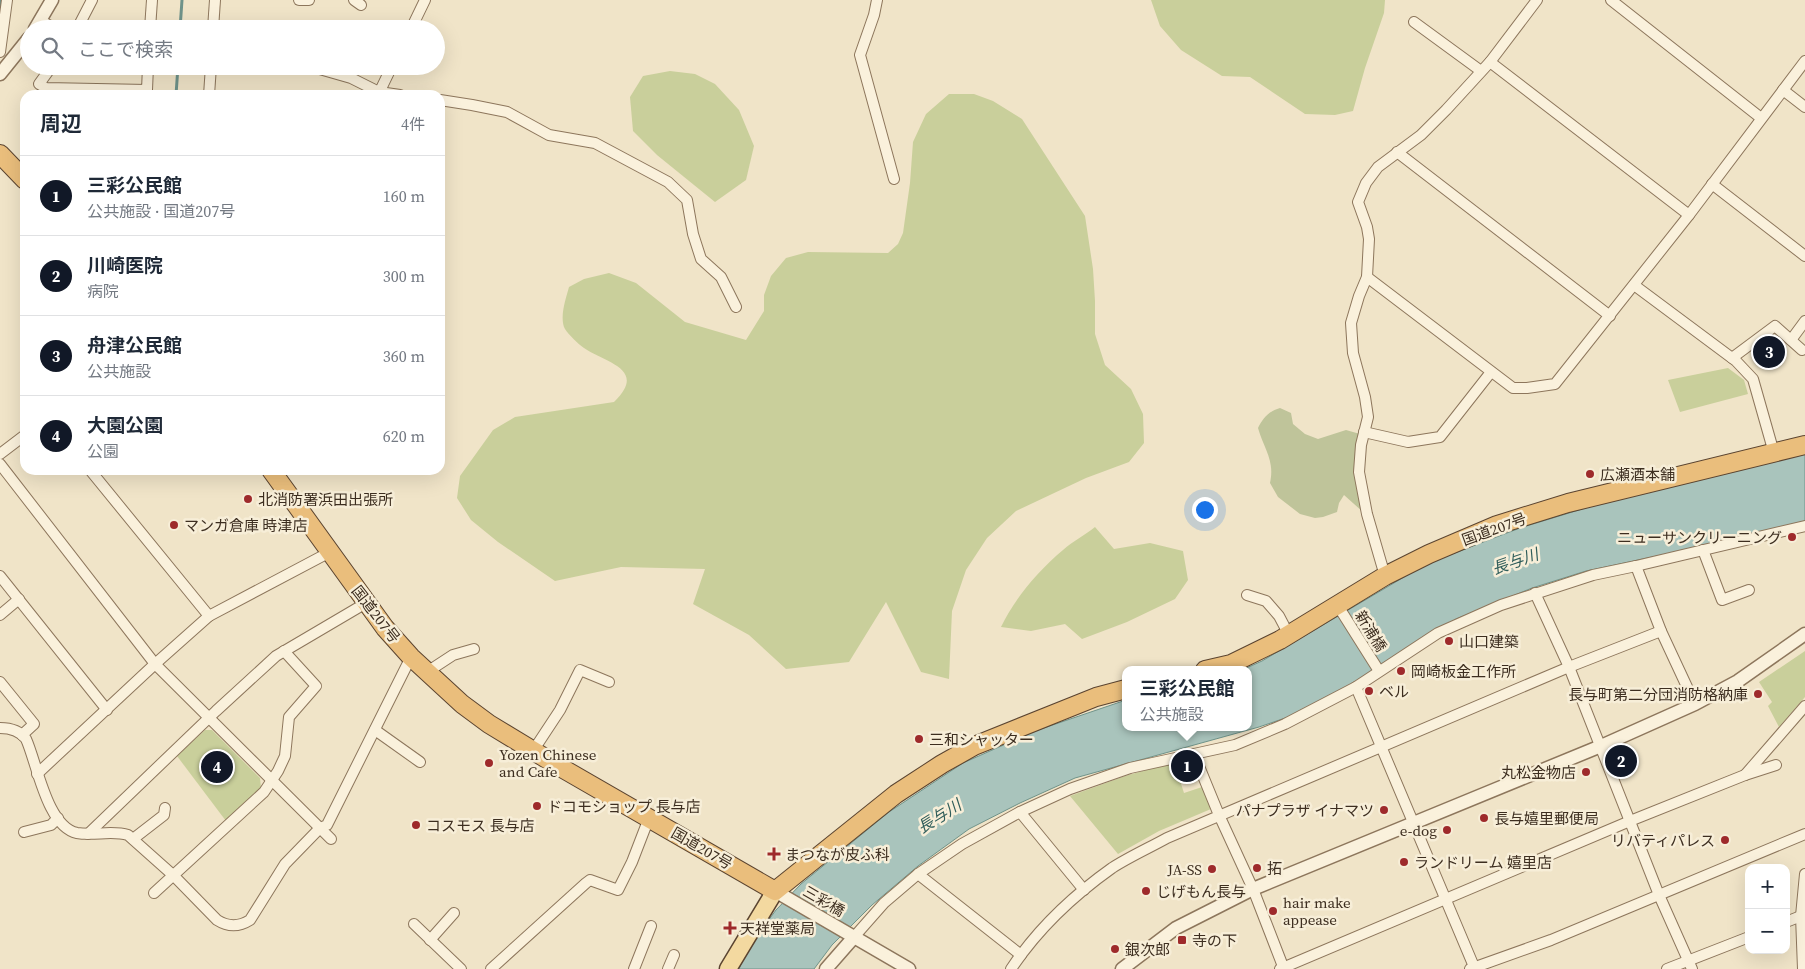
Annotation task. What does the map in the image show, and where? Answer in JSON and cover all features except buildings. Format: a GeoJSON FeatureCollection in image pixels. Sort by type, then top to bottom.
{"type":"FeatureCollection","features":[{"type":"Feature","properties":{"kind":"highway"},"geometry":{"type":"LineString","coordinates":[[0,154],[20,175]]}},
{"type":"Feature","properties":{"kind":"highway","name":"国道207号"},"geometry":{"type":"LineString","coordinates":[[1222,666],[1231,664],[1339,608],[1385,576],[1430,554],[1497,526],[1568,504],[1805,445]]}},
{"type":"Feature","properties":{"kind":"highway","name":"国道207号"},"geometry":{"type":"LineString","coordinates":[[275,475],[385,628],[411,657],[462,704],[489,724],[533,751],[779,893]]}},
{"type":"Feature","properties":{"kind":"highway"},"geometry":{"type":"LineString","coordinates":[[779,893],[896,794],[942,764],[974,746],[1096,696],[1122,690]]}},
{"type":"Feature","properties":{"kind":"main road"},"geometry":{"type":"LineString","coordinates":[[728,969],[779,893]]}},
{"type":"Feature","properties":{"kind":"street"},"geometry":{"type":"LineString","coordinates":[[0,52],[7,0]]}},
{"type":"Feature","properties":{"kind":"street"},"geometry":{"type":"LineString","coordinates":[[41,20],[52,0]]}},
{"type":"Feature","properties":{"kind":"street"},"geometry":{"type":"LineString","coordinates":[[82,20],[92,0]]}},
{"type":"Feature","properties":{"kind":"street"},"geometry":{"type":"LineString","coordinates":[[151,20],[152,0]]}},
{"type":"Feature","properties":{"kind":"street"},"geometry":{"type":"LineString","coordinates":[[214,20],[215,0]]}},
{"type":"Feature","properties":{"kind":"street"},"geometry":{"type":"LineString","coordinates":[[299,0],[309,0]]}},
{"type":"Feature","properties":{"kind":"street"},"geometry":{"type":"LineString","coordinates":[[415,20],[425,0]]}},
{"type":"Feature","properties":{"kind":"street"},"geometry":{"type":"LineString","coordinates":[[877,0],[874,16],[860,55],[894,179]]}},
{"type":"Feature","properties":{"kind":"street"},"geometry":{"type":"LineString","coordinates":[[1385,576],[1359,472],[1360,445],[1368,418],[1365,397],[1353,353],[1351,323],[1367,277],[1369,239],[1368,228],[1358,202],[1366,183],[1378,167],[1421,135],[1490,62],[1537,0]]}},
{"type":"Feature","properties":{"kind":"street"},"geometry":{"type":"LineString","coordinates":[[1611,0],[1761,118]]}},
{"type":"Feature","properties":{"kind":"street"},"geometry":{"type":"LineString","coordinates":[[1414,22],[1481,71]]}},
{"type":"Feature","properties":{"kind":"street"},"geometry":{"type":"LineString","coordinates":[[0,74],[20,49]]}},
{"type":"Feature","properties":{"kind":"street"},"geometry":{"type":"LineString","coordinates":[[1367,277],[1513,388],[1555,384],[1689,215],[1805,61]]}},
{"type":"Feature","properties":{"kind":"street"},"geometry":{"type":"LineString","coordinates":[[1490,62],[1689,215]]}},
{"type":"Feature","properties":{"kind":"street"},"geometry":{"type":"LineString","coordinates":[[46,75],[39,84],[46,88],[147,90],[148,75]]}},
{"type":"Feature","properties":{"kind":"street"},"geometry":{"type":"LineString","coordinates":[[209,90],[210,75]]}},
{"type":"Feature","properties":{"kind":"street"},"geometry":{"type":"LineString","coordinates":[[342,75],[372,90]]}},
{"type":"Feature","properties":{"kind":"street"},"geometry":{"type":"LineString","coordinates":[[381,90],[388,75]]}},
{"type":"Feature","properties":{"kind":"street"},"geometry":{"type":"LineString","coordinates":[[1783,90],[1805,107]]}},
{"type":"Feature","properties":{"kind":"street"},"geometry":{"type":"LineString","coordinates":[[445,101],[507,112],[549,135],[595,143],[668,182],[687,200],[693,234],[701,259],[721,277],[736,307]]}},
{"type":"Feature","properties":{"kind":"street"},"geometry":{"type":"LineString","coordinates":[[1397,152],[1610,316]]}},
{"type":"Feature","properties":{"kind":"street"},"geometry":{"type":"LineString","coordinates":[[1712,184],[1805,256]]}},
{"type":"Feature","properties":{"kind":"street"},"geometry":{"type":"LineString","coordinates":[[1634,285],[1732,358],[1753,379],[1774,453]]}},
{"type":"Feature","properties":{"kind":"street"},"geometry":{"type":"LineString","coordinates":[[1791,340],[1805,321]]}},
{"type":"Feature","properties":{"kind":"street"},"geometry":{"type":"LineString","coordinates":[[1732,358],[1775,326],[1802,350]]}},
{"type":"Feature","properties":{"kind":"street"},"geometry":{"type":"LineString","coordinates":[[1364,432],[1408,442],[1440,437],[1491,372]]}},
{"type":"Feature","properties":{"kind":"street"},"geometry":{"type":"LineString","coordinates":[[0,454],[20,439]]}},
{"type":"Feature","properties":{"kind":"street"},"geometry":{"type":"LineString","coordinates":[[0,464],[155,664],[331,839]]}},
{"type":"Feature","properties":{"kind":"street"},"geometry":{"type":"LineString","coordinates":[[94,475],[209,616]]}},
{"type":"Feature","properties":{"kind":"street"},"geometry":{"type":"LineString","coordinates":[[826,969],[851,936],[884,903],[918,874],[962,844],[1020,812],[1070,789],[1130,768],[1235,745],[1285,724],[1356,687],[1378,670],[1438,633],[1501,605],[1593,575],[1805,526]]}},
{"type":"Feature","properties":{"kind":"street"},"geometry":{"type":"LineString","coordinates":[[1703,550],[1722,600],[1749,590]]}},
{"type":"Feature","properties":{"kind":"street"},"geometry":{"type":"LineString","coordinates":[[37,774],[209,616],[330,552]]}},
{"type":"Feature","properties":{"kind":"street"},"geometry":{"type":"LineString","coordinates":[[1636,566],[1661,631],[1695,704]]}},
{"type":"Feature","properties":{"kind":"street"},"geometry":{"type":"LineString","coordinates":[[0,576],[107,710]]}},
{"type":"Feature","properties":{"kind":"street"},"geometry":{"type":"LineString","coordinates":[[1535,593],[1569,667],[1659,895],[1690,965]]}},
{"type":"Feature","properties":{"kind":"street"},"geometry":{"type":"LineString","coordinates":[[1247,595],[1266,601],[1278,616],[1289,635]]}},
{"type":"Feature","properties":{"kind":"street"},"geometry":{"type":"LineString","coordinates":[[0,615],[19,599]]}},
{"type":"Feature","properties":{"kind":"street"},"geometry":{"type":"LineString","coordinates":[[88,834],[208,718],[284,651],[366,603]]}},
{"type":"Feature","properties":{"kind":"street","name":"新浦橋"},"geometry":{"type":"LineString","coordinates":[[1339,608],[1378,670]]}},
{"type":"Feature","properties":{"kind":"street"},"geometry":{"type":"LineString","coordinates":[[1012,969],[1037,936],[1084,890],[1114,867],[1167,838],[1569,667],[1661,631]]}},
{"type":"Feature","properties":{"kind":"street"},"geometry":{"type":"LineString","coordinates":[[1122,969],[1176,928],[1253,889],[1601,746],[1695,704],[1738,681],[1805,634]]}},
{"type":"Feature","properties":{"kind":"street"},"geometry":{"type":"LineString","coordinates":[[427,672],[453,655],[474,649]]}},
{"type":"Feature","properties":{"kind":"street"},"geometry":{"type":"LineString","coordinates":[[154,893],[264,792],[278,771],[285,756],[289,717],[316,686],[284,651]]}},
{"type":"Feature","properties":{"kind":"street"},"geometry":{"type":"LineString","coordinates":[[0,728],[10,729],[22,735],[29,746],[44,794],[58,818],[75,832],[88,834],[122,833],[133,839],[174,876],[217,920],[224,925],[242,926],[250,920],[285,864],[320,828],[327,825],[411,657]]}},
{"type":"Feature","properties":{"kind":"street"},"geometry":{"type":"LineString","coordinates":[[533,751],[560,710],[580,670],[609,682]]}},
{"type":"Feature","properties":{"kind":"street"},"geometry":{"type":"LineString","coordinates":[[0,682],[34,724],[22,735]]}},
{"type":"Feature","properties":{"kind":"street"},"geometry":{"type":"LineString","coordinates":[[1356,687],[1446,898],[1473,968],[1551,940],[1805,834]]}},
{"type":"Feature","properties":{"kind":"street"},"geometry":{"type":"LineString","coordinates":[[1744,775],[1805,706]]}},
{"type":"Feature","properties":{"kind":"street"},"geometry":{"type":"LineString","coordinates":[[375,730],[420,762]]}},
{"type":"Feature","properties":{"kind":"street"},"geometry":{"type":"LineString","coordinates":[[1194,754],[1219,815],[1253,889],[1282,968],[1744,775],[1776,765]]}},
{"type":"Feature","properties":{"kind":"street"},"geometry":{"type":"LineString","coordinates":[[133,839],[164,815],[165,808]]}},
{"type":"Feature","properties":{"kind":"street"},"geometry":{"type":"LineString","coordinates":[[1020,812],[1084,890]]}},
{"type":"Feature","properties":{"kind":"street"},"geometry":{"type":"LineString","coordinates":[[24,832],[52,825],[58,818]]}},
{"type":"Feature","properties":{"kind":"street"},"geometry":{"type":"LineString","coordinates":[[491,969],[586,882],[590,880],[618,890],[632,862],[649,818]]}},
{"type":"Feature","properties":{"kind":"street"},"geometry":{"type":"LineString","coordinates":[[918,874],[1021,955]]}},
{"type":"Feature","properties":{"kind":"street"},"geometry":{"type":"LineString","coordinates":[[1803,969],[1801,916],[1805,874]]}},
{"type":"Feature","properties":{"kind":"street","name":"三彩橋"},"geometry":{"type":"LineString","coordinates":[[779,893],[909,969]]}},
{"type":"Feature","properties":{"kind":"street"},"geometry":{"type":"LineString","coordinates":[[430,940],[454,913]]}},
{"type":"Feature","properties":{"kind":"street"},"geometry":{"type":"LineString","coordinates":[[1790,920],[1801,916]]}},
{"type":"Feature","properties":{"kind":"street"},"geometry":{"type":"LineString","coordinates":[[414,924],[461,969]]}},
{"type":"Feature","properties":{"kind":"street"},"geometry":{"type":"LineString","coordinates":[[634,969],[651,926]]}},
{"type":"Feature","properties":{"kind":"street"},"geometry":{"type":"LineString","coordinates":[[1667,969],[1690,965],[1745,939]]}},
{"type":"Feature","properties":{"kind":"street"},"geometry":{"type":"LineString","coordinates":[[668,969],[674,955]]}},
{"type":"Feature","properties":{"kind":"green space"},"geometry":{"type":"Polygon","coordinates":[[[1151,0],[1385,0],[1384,13],[1365,68],[1353,111],[1335,115],[1305,114],[1250,77],[1222,76],[1181,50],[1160,26],[1151,0]]]}},
{"type":"Feature","properties":{"kind":"green space"},"geometry":{"type":"Polygon","coordinates":[[[670,71],[695,74],[715,84],[739,110],[754,146],[746,180],[715,202],[657,155],[633,131],[630,97],[643,76],[670,71]]]}},
{"type":"Feature","properties":{"kind":"green space"},"geometry":{"type":"Polygon","coordinates":[[[949,94],[974,94],[993,101],[1022,119],[1085,216],[1093,269],[1095,334],[1105,365],[1131,389],[1143,414],[1144,443],[1129,462],[1086,478],[1016,511],[987,538],[966,570],[952,611],[949,679],[921,672],[886,602],[849,662],[786,669],[749,635],[693,604],[705,569],[621,567],[555,581],[498,542],[471,520],[457,498],[460,476],[493,430],[515,417],[614,402],[623,391],[627,382],[625,374],[620,368],[584,348],[565,329],[563,314],[569,287],[584,279],[609,273],[636,283],[685,322],[746,340],[764,311],[764,295],[771,276],[786,258],[808,252],[888,253],[898,244],[903,233],[913,142],[926,114],[949,94]]]}},
{"type":"Feature","properties":{"kind":"green space"},"geometry":{"type":"Polygon","coordinates":[[[1728,368],[1744,380],[1748,394],[1680,412],[1668,380],[1728,368]]]}},
{"type":"Feature","properties":{"kind":"green space"},"geometry":{"type":"Polygon","coordinates":[[[1280,408],[1291,413],[1293,424],[1305,434],[1318,439],[1346,430],[1360,434],[1356,456],[1356,473],[1363,512],[1344,495],[1339,503],[1337,512],[1315,518],[1300,514],[1278,497],[1270,483],[1270,461],[1258,428],[1267,415],[1280,408]]]}},
{"type":"Feature","properties":{"kind":"green space"},"geometry":{"type":"Polygon","coordinates":[[[1095,527],[1114,549],[1150,543],[1183,551],[1188,580],[1175,599],[1127,622],[1082,639],[1065,624],[1031,631],[1001,627],[1020,595],[1036,576],[1067,547],[1095,527]]]}},
{"type":"Feature","properties":{"kind":"green space"},"geometry":{"type":"Polygon","coordinates":[[[1805,651],[1805,697],[1779,727],[1768,706],[1772,702],[1759,682],[1805,651]]]}},
{"type":"Feature","properties":{"kind":"green space"},"geometry":{"type":"Polygon","coordinates":[[[205,730],[212,730],[260,778],[261,788],[226,821],[177,756],[205,730]]]}},
{"type":"Feature","properties":{"kind":"green space"},"geometry":{"type":"Polygon","coordinates":[[[1174,762],[1184,793],[1202,787],[1211,809],[1159,831],[1118,854],[1070,796],[1125,776],[1174,762]]]}},
{"type":"Feature","properties":{"kind":"water","name":"長与川"},"geometry":{"type":"Polygon","coordinates":[[[1805,451],[1805,521],[1737,539],[1586,571],[1532,588],[1456,619],[1383,663],[1351,686],[1297,714],[1252,729],[1251,666],[1426,564],[1520,528],[1592,506],[1805,451]]]}},
{"type":"Feature","properties":{"kind":"water","name":"長与川"},"geometry":{"type":"Polygon","coordinates":[[[1122,701],[1122,731],[1245,731],[1075,778],[969,829],[918,866],[872,905],[832,945],[814,969],[739,969],[748,948],[776,910],[801,884],[889,812],[963,763],[1035,731],[1122,701]]]}},
{"type":"Feature","properties":{"kind":"waterway"},"geometry":{"type":"LineString","coordinates":[[0,8],[1,0]]}},
{"type":"Feature","properties":{"kind":"waterway"},"geometry":{"type":"LineString","coordinates":[[181,20],[182,0]]}},
{"type":"Feature","properties":{"kind":"waterway"},"geometry":{"type":"LineString","coordinates":[[176,90],[177,75]]}},
{"type":"Feature","properties":{"kind":"place","name":"舟津公民館"},"geometry":{"type":"Point","coordinates":[1769,352]}},
{"type":"Feature","properties":{"kind":"place","name":"広瀬酒本舗"},"geometry":{"type":"Point","coordinates":[1590,474]}},
{"type":"Feature","properties":{"kind":"place","name":"北消防署浜田出張所"},"geometry":{"type":"Point","coordinates":[248,499]}},
{"type":"Feature","properties":{"kind":"place","name":"マンガ倉庫 時津店"},"geometry":{"type":"Point","coordinates":[174,525]}},
{"type":"Feature","properties":{"kind":"place","name":"ニューサンクリーニング"},"geometry":{"type":"Point","coordinates":[1792,537]}},
{"type":"Feature","properties":{"kind":"place","name":"山口建築"},"geometry":{"type":"Point","coordinates":[1449,641]}},
{"type":"Feature","properties":{"kind":"place","name":"岡崎板金工作所"},"geometry":{"type":"Point","coordinates":[1401,671]}},
{"type":"Feature","properties":{"kind":"place","name":"ベル"},"geometry":{"type":"Point","coordinates":[1369,691]}},
{"type":"Feature","properties":{"kind":"place","name":"長与町第二分団消防格納庫"},"geometry":{"type":"Point","coordinates":[1758,694]}},
{"type":"Feature","properties":{"kind":"place","name":"三和シャッター"},"geometry":{"type":"Point","coordinates":[919,739]}},
{"type":"Feature","properties":{"kind":"place","name":"川崎医院"},"geometry":{"type":"Point","coordinates":[1621,761]}},
{"type":"Feature","properties":{"kind":"place","name":"Yozen Chinese and Cafe"},"geometry":{"type":"Point","coordinates":[489,763]}},
{"type":"Feature","properties":{"kind":"place","name":"三彩公民館"},"geometry":{"type":"Point","coordinates":[1187,766]}},
{"type":"Feature","properties":{"kind":"place","name":"大園公園"},"geometry":{"type":"Point","coordinates":[217,767]}},
{"type":"Feature","properties":{"kind":"place","name":"丸松金物店"},"geometry":{"type":"Point","coordinates":[1586,772]}},
{"type":"Feature","properties":{"kind":"place","name":"ドコモショップ 長与店"},"geometry":{"type":"Point","coordinates":[537,806]}},
{"type":"Feature","properties":{"kind":"place","name":"パナプラザ イナマツ"},"geometry":{"type":"Point","coordinates":[1384,810]}},
{"type":"Feature","properties":{"kind":"place","name":"長与嬉里郵便局"},"geometry":{"type":"Point","coordinates":[1484,818]}},
{"type":"Feature","properties":{"kind":"place","name":"コスモス 長与店"},"geometry":{"type":"Point","coordinates":[416,825]}},
{"type":"Feature","properties":{"kind":"place","name":"e-dog"},"geometry":{"type":"Point","coordinates":[1447,830]}},
{"type":"Feature","properties":{"kind":"place","name":"リバティパレス"},"geometry":{"type":"Point","coordinates":[1725,840]}},
{"type":"Feature","properties":{"kind":"place","name":"まつなが皮ふ科"},"geometry":{"type":"Point","coordinates":[774,854]}},
{"type":"Feature","properties":{"kind":"place","name":"ランドリーム 嬉里店"},"geometry":{"type":"Point","coordinates":[1404,862]}},
{"type":"Feature","properties":{"kind":"place","name":"拓"},"geometry":{"type":"Point","coordinates":[1257,868]}},
{"type":"Feature","properties":{"kind":"place","name":"JA-SS"},"geometry":{"type":"Point","coordinates":[1212,869]}},
{"type":"Feature","properties":{"kind":"place","name":"じげもん長与"},"geometry":{"type":"Point","coordinates":[1146,891]}},
{"type":"Feature","properties":{"kind":"place","name":"hair make appease"},"geometry":{"type":"Point","coordinates":[1273,911]}},
{"type":"Feature","properties":{"kind":"place","name":"天祥堂薬局"},"geometry":{"type":"Point","coordinates":[730,928]}},
{"type":"Feature","properties":{"kind":"place","name":"寺の下"},"geometry":{"type":"Point","coordinates":[1182,940]}},
{"type":"Feature","properties":{"kind":"place","name":"銀次郎"},"geometry":{"type":"Point","coordinates":[1115,949]}}]}
